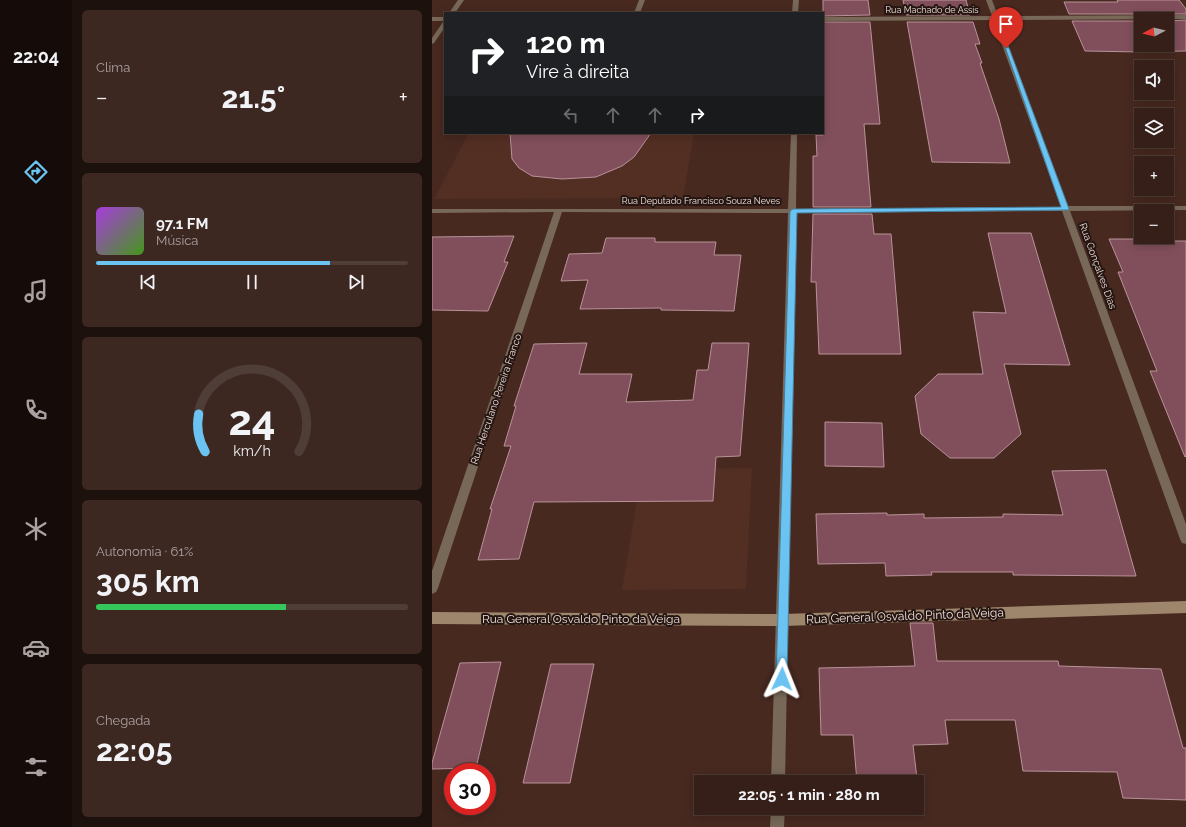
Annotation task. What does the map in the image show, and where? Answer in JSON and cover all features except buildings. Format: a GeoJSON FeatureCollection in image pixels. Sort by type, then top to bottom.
{"type":"FeatureCollection","features":[{"type":"Feature","properties":{"kind":"street"},"geometry":{"type":"LineString","coordinates":[[453,12],[461,0]]}},
{"type":"Feature","properties":{"kind":"street"},"geometry":{"type":"LineString","coordinates":[[637,12],[642,0]]}},
{"type":"Feature","properties":{"kind":"street"},"geometry":{"type":"LineString","coordinates":[[795,12],[796,0]]}},
{"type":"Feature","properties":{"kind":"street","name":"Rua Gonçalves Dias"},"geometry":{"type":"LineString","coordinates":[[989,0],[1186,539]]}},
{"type":"Feature","properties":{"kind":"street","name":"Rua Machado de Assis"},"geometry":{"type":"LineString","coordinates":[[824,19],[1186,17]]}},
{"type":"Feature","properties":{"kind":"street"},"geometry":{"type":"LineString","coordinates":[[432,19],[444,19]]}},
{"type":"Feature","properties":{"kind":"street"},"geometry":{"type":"LineString","coordinates":[[432,42],[444,24]]}},
{"type":"Feature","properties":{"kind":"street"},"geometry":{"type":"LineString","coordinates":[[778,775],[784,620],[794,134]]}},
{"type":"Feature","properties":{"kind":"street","name":"Rua Deputado Francisco Souza Neves"},"geometry":{"type":"LineString","coordinates":[[432,211],[793,211],[1186,208]]}},
{"type":"Feature","properties":{"kind":"street","name":"Rua Herculano Pereira Franco"},"geometry":{"type":"LineString","coordinates":[[432,588],[559,210]]}},
{"type":"Feature","properties":{"kind":"street","name":"Rua General Osvaldo Pinto da Veiga"},"geometry":{"type":"LineString","coordinates":[[432,618],[784,620],[1186,607]]}},
{"type":"Feature","properties":{"kind":"street"},"geometry":{"type":"LineString","coordinates":[[777,827],[778,815]]}},
{"type":"Feature","properties":{"kind":"shaded area"},"geometry":{"type":"Polygon","coordinates":[[[468,134],[694,134],[683,198],[434,199],[468,134]]]}},
{"type":"Feature","properties":{"kind":"shaded area"},"geometry":{"type":"Polygon","coordinates":[[[752,468],[746,589],[622,590],[642,469],[752,468]]]}},
{"type":"Feature","properties":{"kind":"route"},"geometry":{"type":"LineString","coordinates":[[782,679],[793,211],[1065,209],[1006,48]]}}]}
